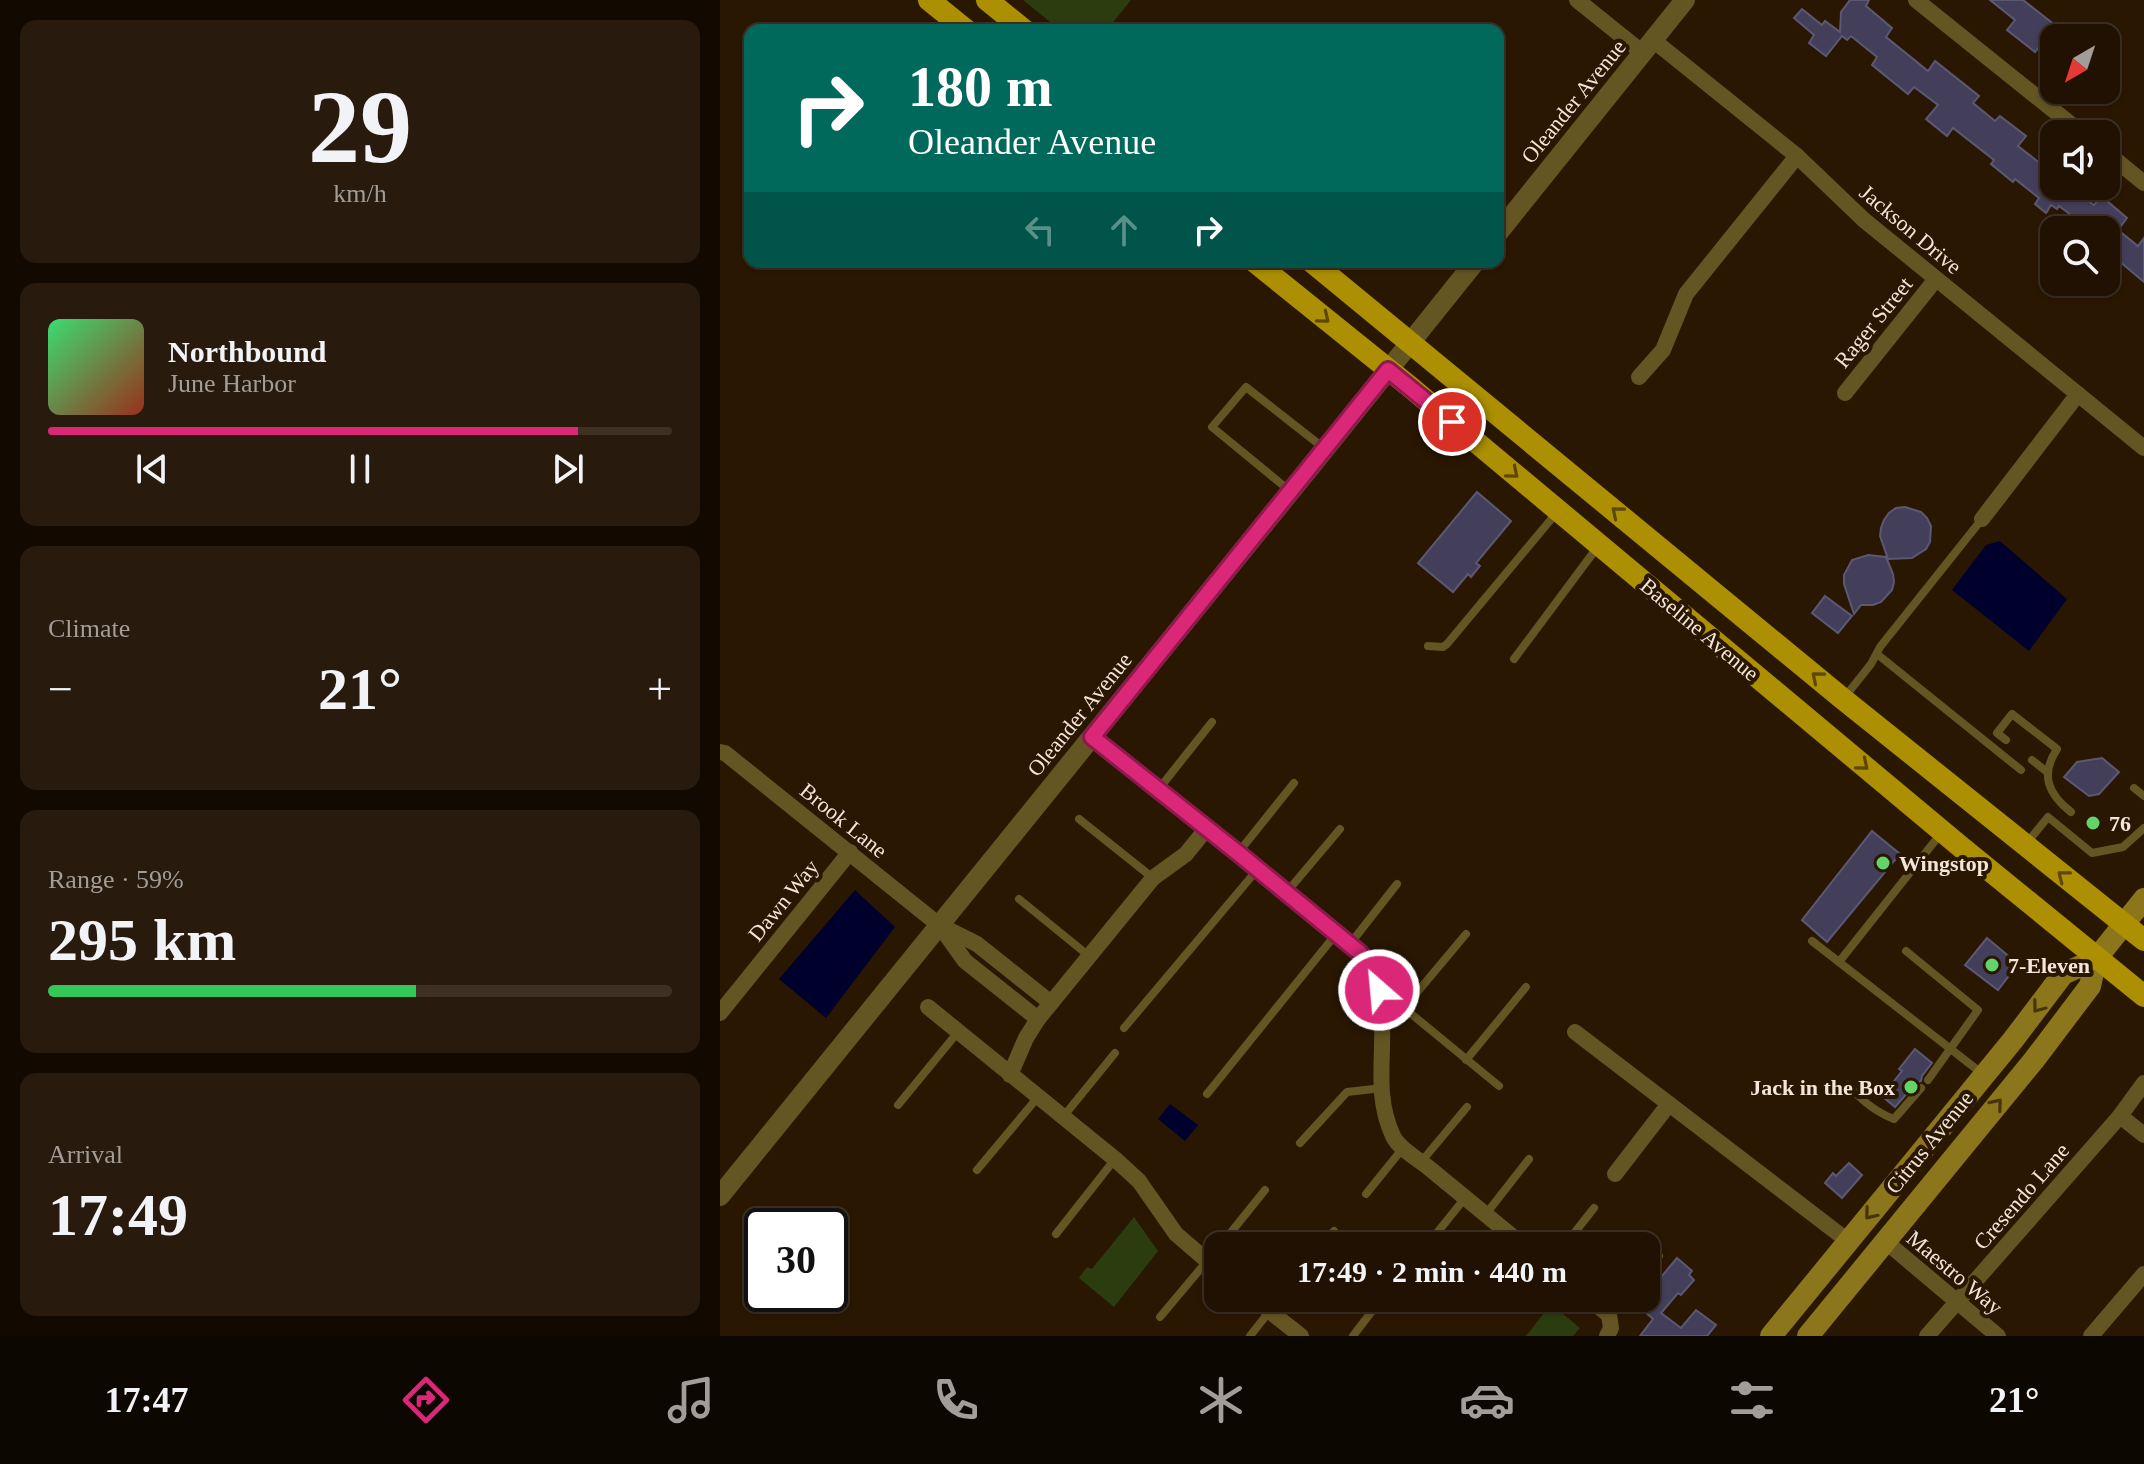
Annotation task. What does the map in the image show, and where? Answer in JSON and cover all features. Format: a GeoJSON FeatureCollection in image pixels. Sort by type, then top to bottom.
{"type":"FeatureCollection","features":[{"type":"Feature","properties":{"kind":"main road"},"geometry":{"type":"LineString","coordinates":[[929,0],[959,24]]}},
{"type":"Feature","properties":{"kind":"main road"},"geometry":{"type":"LineString","coordinates":[[987,0],[1017,24]]}},
{"type":"Feature","properties":{"kind":"main road","name":"Baseline Avenue"},"geometry":{"type":"LineString","coordinates":[[1262,268],[2144,996]]}},
{"type":"Feature","properties":{"kind":"main road","name":"Baseline Avenue"},"geometry":{"type":"LineString","coordinates":[[1319,268],[1843,699],[2144,940]]}},
{"type":"Feature","properties":{"kind":"main road","name":"Citrus Avenue"},"geometry":{"type":"LineString","coordinates":[[1808,1336],[2034,1060],[2090,986],[2096,959],[2144,899]]}},
{"type":"Feature","properties":{"kind":"main road","name":"Citrus Avenue"},"geometry":{"type":"LineString","coordinates":[[1771,1336],[2063,974],[2096,959]]}},
{"type":"Feature","properties":{"kind":"street","name":"Jackson Drive"},"geometry":{"type":"LineString","coordinates":[[1577,0],[1648,46],[1797,156],[1864,220],[2144,448]]}},
{"type":"Feature","properties":{"kind":"street","name":"Oleander Avenue"},"geometry":{"type":"LineString","coordinates":[[1504,226],[1685,0]]}},
{"type":"Feature","properties":{"kind":"street"},"geometry":{"type":"LineString","coordinates":[[1916,0],[2066,120]]}},
{"type":"Feature","properties":{"kind":"street"},"geometry":{"type":"LineString","coordinates":[[1639,377],[1663,350],[1686,294],[1797,156]]}},
{"type":"Feature","properties":{"kind":"street"},"geometry":{"type":"LineString","coordinates":[[2120,163],[2144,183]]}},
{"type":"Feature","properties":{"kind":"street","name":"Oleander Avenue"},"geometry":{"type":"LineString","coordinates":[[720,1196],[1470,268]]}},
{"type":"Feature","properties":{"kind":"street","name":"Rager Street"},"geometry":{"type":"LineString","coordinates":[[1845,393],[1936,279]]}},
{"type":"Feature","properties":{"kind":"street"},"geometry":{"type":"LineString","coordinates":[[1982,519],[2078,394]]}},
{"type":"Feature","properties":{"kind":"street"},"geometry":{"type":"LineString","coordinates":[[1092,737],[1360,953],[1372,970],[1379,990],[1383,1109],[1394,1140],[1507,1232]]}},
{"type":"Feature","properties":{"kind":"street","name":"Brook Lane"},"geometry":{"type":"LineString","coordinates":[[720,752],[939,925]]}},
{"type":"Feature","properties":{"kind":"street"},"geometry":{"type":"LineString","coordinates":[[1010,1075],[1038,1019],[1153,878],[1186,854],[1207,828]]}},
{"type":"Feature","properties":{"kind":"street","name":"Dawn Way"},"geometry":{"type":"LineString","coordinates":[[720,1013],[850,852]]}},
{"type":"Feature","properties":{"kind":"street"},"geometry":{"type":"LineString","coordinates":[[939,925],[977,944],[1051,1003]]}},
{"type":"Feature","properties":{"kind":"street"},"geometry":{"type":"LineString","coordinates":[[939,925],[965,961],[1038,1019]]}},
{"type":"Feature","properties":{"kind":"street"},"geometry":{"type":"LineString","coordinates":[[987,978],[999,962]]}},
{"type":"Feature","properties":{"kind":"street"},"geometry":{"type":"LineString","coordinates":[[928,1007],[1115,1159],[1139,1181],[1176,1234],[1204,1250]]}},
{"type":"Feature","properties":{"kind":"street"},"geometry":{"type":"LineString","coordinates":[[1575,1032],[1848,1241]]}},
{"type":"Feature","properties":{"kind":"street","name":"Cresendo Lane"},"geometry":{"type":"LineString","coordinates":[[1927,1336],[2120,1116],[2144,1083]]}},
{"type":"Feature","properties":{"kind":"street"},"geometry":{"type":"LineString","coordinates":[[1615,1174],[1669,1104]]}},
{"type":"Feature","properties":{"kind":"street"},"geometry":{"type":"LineString","coordinates":[[2120,1116],[2144,1135]]}},
{"type":"Feature","properties":{"kind":"street","name":"Maestro Way"},"geometry":{"type":"LineString","coordinates":[[1885,1241],[1998,1336]]}},
{"type":"Feature","properties":{"kind":"street"},"geometry":{"type":"LineString","coordinates":[[2091,1336],[2144,1274]]}},
{"type":"Feature","properties":{"kind":"street"},"geometry":{"type":"LineString","coordinates":[[1281,1312],[1301,1336]]}},
{"type":"Feature","properties":{"kind":"street"},"geometry":{"type":"LineString","coordinates":[[1605,1312],[1609,1315],[1611,1328],[1607,1336]]}},
{"type":"Feature","properties":{"kind":"lane"},"geometry":{"type":"LineString","coordinates":[[1291,491],[1212,427],[1246,387],[1325,449]]}},
{"type":"Feature","properties":{"kind":"lane"},"geometry":{"type":"LineString","coordinates":[[1428,646],[1443,647],[1447,644],[1558,510]]}},
{"type":"Feature","properties":{"kind":"lane"},"geometry":{"type":"LineString","coordinates":[[1843,699],[1982,519]]}},
{"type":"Feature","properties":{"kind":"lane"},"geometry":{"type":"LineString","coordinates":[[1514,659],[1599,544]]}},
{"type":"Feature","properties":{"kind":"lane"},"geometry":{"type":"LineString","coordinates":[[1877,654],[2021,770]]}},
{"type":"Feature","properties":{"kind":"lane"},"geometry":{"type":"LineString","coordinates":[[2006,740],[1997,733],[2012,714],[2057,749],[2049,760],[2046,779],[2059,803],[2071,812]]}},
{"type":"Feature","properties":{"kind":"lane"},"geometry":{"type":"LineString","coordinates":[[1158,790],[1212,722]]}},
{"type":"Feature","properties":{"kind":"lane"},"geometry":{"type":"LineString","coordinates":[[2032,760],[2047,772]]}},
{"type":"Feature","properties":{"kind":"lane"},"geometry":{"type":"LineString","coordinates":[[1238,853],[1294,783]]}},
{"type":"Feature","properties":{"kind":"lane"},"geometry":{"type":"LineString","coordinates":[[2134,788],[2144,796]]}},
{"type":"Feature","properties":{"kind":"lane"},"geometry":{"type":"LineString","coordinates":[[2025,846],[2059,803]]}},
{"type":"Feature","properties":{"kind":"lane"},"geometry":{"type":"LineString","coordinates":[[2048,817],[2092,853],[2123,847],[2144,828]]}},
{"type":"Feature","properties":{"kind":"lane"},"geometry":{"type":"LineString","coordinates":[[1079,819],[1153,878]]}},
{"type":"Feature","properties":{"kind":"lane"},"geometry":{"type":"LineString","coordinates":[[1286,893],[1340,829]]}},
{"type":"Feature","properties":{"kind":"lane"},"geometry":{"type":"LineString","coordinates":[[1839,962],[1943,832]]}},
{"type":"Feature","properties":{"kind":"lane"},"geometry":{"type":"LineString","coordinates":[[1124,1028],[1257,870]]}},
{"type":"Feature","properties":{"kind":"lane"},"geometry":{"type":"LineString","coordinates":[[1207,1094],[1343,939],[1397,884]]}},
{"type":"Feature","properties":{"kind":"lane"},"geometry":{"type":"LineString","coordinates":[[1019,899],[1089,956]]}},
{"type":"Feature","properties":{"kind":"lane"},"geometry":{"type":"LineString","coordinates":[[1382,1010],[1404,1008],[1466,934]]}},
{"type":"Feature","properties":{"kind":"lane"},"geometry":{"type":"LineString","coordinates":[[1812,941],[1984,1075]]}},
{"type":"Feature","properties":{"kind":"lane"},"geometry":{"type":"LineString","coordinates":[[1906,951],[1978,1010],[1928,1080]]}},
{"type":"Feature","properties":{"kind":"lane"},"geometry":{"type":"LineString","coordinates":[[1466,1060],[1526,987]]}},
{"type":"Feature","properties":{"kind":"lane"},"geometry":{"type":"LineString","coordinates":[[1404,1008],[1499,1086]]}},
{"type":"Feature","properties":{"kind":"lane"},"geometry":{"type":"LineString","coordinates":[[898,1105],[958,1032]]}},
{"type":"Feature","properties":{"kind":"lane"},"geometry":{"type":"LineString","coordinates":[[1063,1117],[1115,1053]]}},
{"type":"Feature","properties":{"kind":"lane"},"geometry":{"type":"LineString","coordinates":[[1848,1085],[1860,1099],[1894,1119],[1921,1088]]}},
{"type":"Feature","properties":{"kind":"lane"},"geometry":{"type":"LineString","coordinates":[[1300,1143],[1347,1092],[1382,1088]]}},
{"type":"Feature","properties":{"kind":"lane"},"geometry":{"type":"LineString","coordinates":[[977,1170],[1038,1097]]}},
{"type":"Feature","properties":{"kind":"lane"},"geometry":{"type":"LineString","coordinates":[[1421,1162],[1467,1107]]}},
{"type":"Feature","properties":{"kind":"lane"},"geometry":{"type":"LineString","coordinates":[[1366,1194],[1404,1148]]}},
{"type":"Feature","properties":{"kind":"lane"},"geometry":{"type":"LineString","coordinates":[[1056,1234],[1115,1159]]}},
{"type":"Feature","properties":{"kind":"lane"},"geometry":{"type":"LineString","coordinates":[[1486,1214],[1529,1159]]}},
{"type":"Feature","properties":{"kind":"lane"},"geometry":{"type":"LineString","coordinates":[[1234,1232],[1265,1190]]}},
{"type":"Feature","properties":{"kind":"lane"},"geometry":{"type":"LineString","coordinates":[[1438,1232],[1466,1198]]}},
{"type":"Feature","properties":{"kind":"lane"},"geometry":{"type":"LineString","coordinates":[[1575,1232],[1594,1208]]}},
{"type":"Feature","properties":{"kind":"lane"},"geometry":{"type":"LineString","coordinates":[[1160,1317],[1204,1270]]}},
{"type":"Feature","properties":{"kind":"lane"},"geometry":{"type":"LineString","coordinates":[[1250,1336],[1269,1312]]}},
{"type":"Feature","properties":{"kind":"lane"},"geometry":{"type":"LineString","coordinates":[[1353,1336],[1371,1312]]}},
{"type":"Feature","properties":{"kind":"lane"},"geometry":{"type":"LineString","coordinates":[[1609,1315],[1612,1312]]}},
{"type":"Feature","properties":{"kind":"green space"},"geometry":{"type":"Polygon","coordinates":[[[1023,0],[1131,0],[1112,24],[1053,24],[1023,0]]]}},
{"type":"Feature","properties":{"kind":"green space"},"geometry":{"type":"Polygon","coordinates":[[[1134,1217],[1158,1251],[1114,1307],[1079,1278],[1087,1267],[1092,1269],[1134,1217]]]}},
{"type":"Feature","properties":{"kind":"green space"},"geometry":{"type":"Polygon","coordinates":[[[1545,1312],[1561,1312],[1580,1328],[1573,1336],[1526,1336],[1545,1312]]]}},
{"type":"Feature","properties":{"kind":"water"},"geometry":{"type":"Polygon","coordinates":[[[2000,541],[2067,599],[2029,651],[1952,590],[1986,545],[2000,541]]]}},
{"type":"Feature","properties":{"kind":"water"},"geometry":{"type":"Polygon","coordinates":[[[855,890],[895,927],[826,1018],[779,979],[855,890]]]}},
{"type":"Feature","properties":{"kind":"water"},"geometry":{"type":"Polygon","coordinates":[[[1170,1104],[1198,1125],[1185,1141],[1158,1119],[1170,1104]]]}},
{"type":"Feature","properties":{"kind":"building"},"geometry":{"type":"Polygon","coordinates":[[[1850,0],[1869,0],[1866,6],[1892,28],[1886,37],[1928,71],[1935,61],[1979,96],[1973,103],[1995,121],[2000,116],[2026,136],[2018,146],[2040,163],[2040,200],[2087,200],[2094,205],[2098,200],[2106,200],[2127,218],[2120,227],[2120,216],[2072,216],[2059,206],[2057,209],[2051,205],[2046,213],[2035,204],[2039,198],[1991,164],[1994,160],[1953,128],[1947,136],[1926,119],[1938,105],[1914,87],[1908,94],[1872,65],[1877,57],[1851,36],[1847,40],[1842,36],[1826,56],[1809,43],[1814,35],[1794,18],[1802,9],[1822,25],[1825,21],[1840,32],[1841,12],[1850,0]]]}},
{"type":"Feature","properties":{"kind":"building"},"geometry":{"type":"Polygon","coordinates":[[[1990,0],[2023,0],[2054,24],[2040,24],[2040,46],[2035,52],[2007,30],[2015,20],[1990,0]]]}},
{"type":"Feature","properties":{"kind":"building"},"geometry":{"type":"Polygon","coordinates":[[[2120,232],[2138,246],[2144,238],[2144,282],[2120,262],[2120,232]]]}},
{"type":"Feature","properties":{"kind":"building"},"geometry":{"type":"Polygon","coordinates":[[[1477,492],[1511,521],[1476,563],[1480,566],[1471,577],[1468,574],[1453,592],[1418,563],[1477,492]]]}},
{"type":"Feature","properties":{"kind":"building"},"geometry":{"type":"Polygon","coordinates":[[[1905,507],[1921,512],[1927,518],[1931,526],[1930,542],[1926,549],[1912,558],[1888,559],[1880,536],[1881,528],[1889,513],[1905,507]]]}},
{"type":"Feature","properties":{"kind":"building"},"geometry":{"type":"Polygon","coordinates":[[[1868,555],[1886,557],[1894,582],[1892,590],[1881,602],[1861,605],[1854,614],[1844,575],[1852,560],[1868,555]]]}},
{"type":"Feature","properties":{"kind":"building"},"geometry":{"type":"Polygon","coordinates":[[[1825,596],[1852,616],[1838,633],[1812,613],[1825,596]]]}},
{"type":"Feature","properties":{"kind":"building"},"geometry":{"type":"Polygon","coordinates":[[[2102,758],[2119,772],[2099,794],[2089,796],[2064,777],[2077,762],[2102,758]]]}},
{"type":"Feature","properties":{"kind":"building"},"geometry":{"type":"Polygon","coordinates":[[[1872,831],[1900,854],[1827,942],[1802,920],[1872,831]]]}},
{"type":"Feature","properties":{"kind":"building","name":"7-Eleven"},"geometry":{"type":"Polygon","coordinates":[[[1987,938],[2018,964],[1998,990],[1965,965],[1987,938]]]}},
{"type":"Feature","properties":{"kind":"building"},"geometry":{"type":"Polygon","coordinates":[[[1915,1049],[1932,1063],[1921,1081],[1895,1107],[1882,1096],[1915,1049]]]}},
{"type":"Feature","properties":{"kind":"building"},"geometry":{"type":"Polygon","coordinates":[[[1849,1163],[1862,1175],[1842,1198],[1825,1183],[1833,1173],[1836,1176],[1849,1163]]]}},
{"type":"Feature","properties":{"kind":"building"},"geometry":{"type":"Polygon","coordinates":[[[1677,1258],[1692,1271],[1689,1275],[1694,1280],[1661,1313],[1681,1328],[1696,1310],[1716,1325],[1707,1336],[1640,1336],[1653,1319],[1645,1312],[1660,1312],[1660,1278],[1677,1258]]]}},
{"type":"Feature","properties":{"kind":"place","name":"76"},"geometry":{"type":"Point","coordinates":[2093,823]}},
{"type":"Feature","properties":{"kind":"place","name":"Wingstop"},"geometry":{"type":"Point","coordinates":[1883,863]}},
{"type":"Feature","properties":{"kind":"place","name":"7-Eleven"},"geometry":{"type":"Point","coordinates":[1992,965]}},
{"type":"Feature","properties":{"kind":"place","name":"Jack in the Box"},"geometry":{"type":"Point","coordinates":[1911,1087]}},
{"type":"Feature","properties":{"kind":"route"},"geometry":{"type":"LineString","coordinates":[[1379,990],[1372,970],[1360,953],[1092,737],[1388,370],[1452,422]]}}]}
